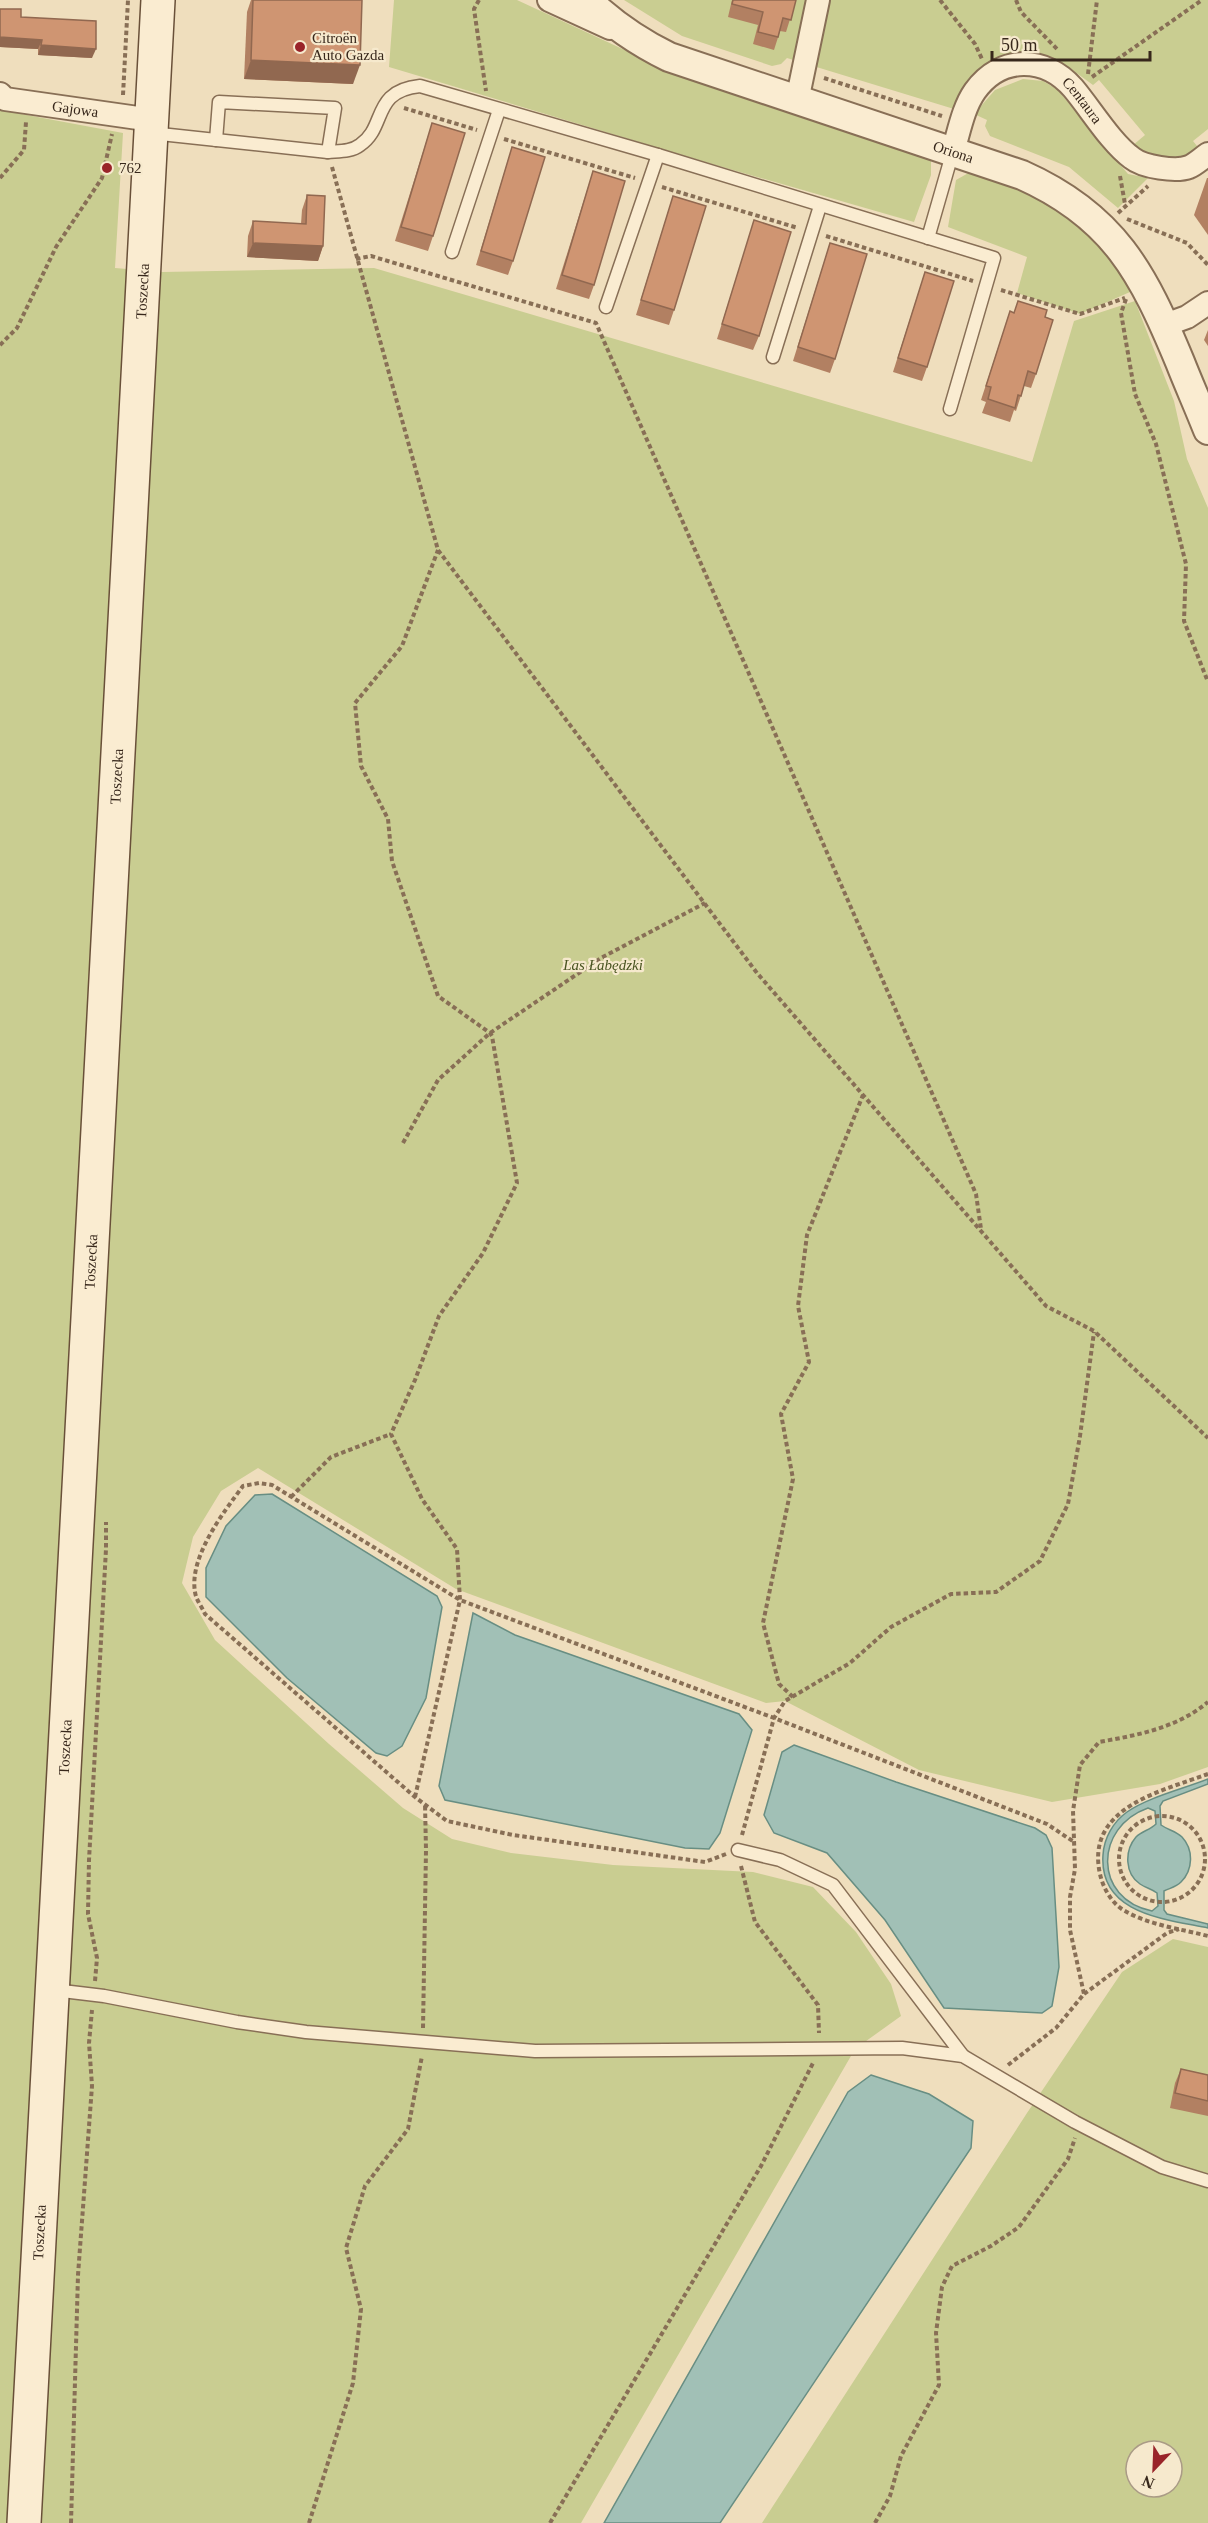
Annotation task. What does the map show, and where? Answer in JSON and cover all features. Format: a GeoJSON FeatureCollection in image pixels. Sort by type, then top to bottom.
{"type":"FeatureCollection","features":[{"type":"Feature","properties":{"kind":"main road","name":"Toszecka"},"geometry":{"type":"LineString","coordinates":[[24,2523],[52,1990],[135,121],[158,0]]}},
{"type":"Feature","properties":{"kind":"street"},"geometry":{"type":"LineString","coordinates":[[549,0],[634,38]]}},
{"type":"Feature","properties":{"kind":"street","name":"Oriona"},"geometry":{"type":"LineString","coordinates":[[587,0],[605,17],[634,38],[678,61],[953,151],[1039,183],[1083,211],[1108,232],[1148,288],[1208,430]]}},
{"type":"Feature","properties":{"kind":"street"},"geometry":{"type":"LineString","coordinates":[[796,101],[819,0]]}},
{"type":"Feature","properties":{"kind":"street","name":"Centaura"},"geometry":{"type":"LineString","coordinates":[[953,151],[969,103],[983,83],[1008,66],[1042,65],[1071,86],[1132,159],[1149,166],[1166,169],[1189,167],[1208,153]]}},
{"type":"Feature","properties":{"kind":"street","name":"Gajowa"},"geometry":{"type":"LineString","coordinates":[[0,94],[5,99],[135,121]]}},
{"type":"Feature","properties":{"kind":"street"},"geometry":{"type":"LineString","coordinates":[[1165,325],[1187,317],[1208,303]]}},
{"type":"Feature","properties":{"kind":"lane"},"geometry":{"type":"LineString","coordinates":[[135,121],[216,140],[328,152],[353,149],[367,140],[386,103],[398,91],[420,86],[658,155],[994,258],[950,409]]}},
{"type":"Feature","properties":{"kind":"lane"},"geometry":{"type":"LineString","coordinates":[[216,140],[219,102],[335,108],[328,152]]}},
{"type":"Feature","properties":{"kind":"lane"},"geometry":{"type":"LineString","coordinates":[[452,252],[490,134],[493,108]]}},
{"type":"Feature","properties":{"kind":"lane"},"geometry":{"type":"LineString","coordinates":[[928,238],[953,151]]}},
{"type":"Feature","properties":{"kind":"lane"},"geometry":{"type":"LineString","coordinates":[[606,307],[658,155]]}},
{"type":"Feature","properties":{"kind":"lane"},"geometry":{"type":"LineString","coordinates":[[773,357],[820,206]]}},
{"type":"Feature","properties":{"kind":"lane"},"geometry":{"type":"LineString","coordinates":[[738,1850],[780,1860],[833,1885],[963,2056]]}},
{"type":"Feature","properties":{"kind":"lane"},"geometry":{"type":"LineString","coordinates":[[52,1990],[306,2032],[535,2051],[902,2048],[963,2056],[1076,2122],[1162,2167],[1208,2181]]}},
{"type":"Feature","properties":{"kind":"path"},"geometry":{"type":"LineString","coordinates":[[0,345],[17,328],[56,247],[102,178],[135,121],[128,0]]}},
{"type":"Feature","properties":{"kind":"path"},"geometry":{"type":"LineString","coordinates":[[479,0],[474,9],[493,108]]}},
{"type":"Feature","properties":{"kind":"path"},"geometry":{"type":"LineString","coordinates":[[940,0],[975,44],[986,67]]}},
{"type":"Feature","properties":{"kind":"path"},"geometry":{"type":"LineString","coordinates":[[1016,0],[1021,12],[1058,51]]}},
{"type":"Feature","properties":{"kind":"path"},"geometry":{"type":"LineString","coordinates":[[1086,81],[1097,0]]}},
{"type":"Feature","properties":{"kind":"path"},"geometry":{"type":"LineString","coordinates":[[1086,81],[1202,0]]}},
{"type":"Feature","properties":{"kind":"path"},"geometry":{"type":"LineString","coordinates":[[1080,74],[1086,81]]}},
{"type":"Feature","properties":{"kind":"path"},"geometry":{"type":"LineString","coordinates":[[823,77],[952,119]]}},
{"type":"Feature","properties":{"kind":"path"},"geometry":{"type":"LineString","coordinates":[[386,103],[1080,314],[1128,296],[1121,314],[1135,394],[1156,444],[1186,564],[1184,621],[1208,682]]}},
{"type":"Feature","properties":{"kind":"path"},"geometry":{"type":"LineString","coordinates":[[0,178],[24,150],[24,124],[37,104]]}},
{"type":"Feature","properties":{"kind":"path"},"geometry":{"type":"LineString","coordinates":[[328,152],[438,550],[757,973],[1046,1306],[1094,1331],[1208,1438]]}},
{"type":"Feature","properties":{"kind":"path"},"geometry":{"type":"LineString","coordinates":[[1166,169],[1116,215],[1187,243],[1208,265]]}},
{"type":"Feature","properties":{"kind":"path"},"geometry":{"type":"LineString","coordinates":[[356,259],[371,256],[596,323],[976,1194],[981,1230]]}},
{"type":"Feature","properties":{"kind":"path"},"geometry":{"type":"LineString","coordinates":[[291,1497],[331,1457],[390,1434],[416,1380],[439,1316],[483,1253],[517,1183],[490,1033],[438,996],[392,861],[388,819],[361,766],[355,703],[402,646],[438,550]]}},
{"type":"Feature","properties":{"kind":"path"},"geometry":{"type":"LineString","coordinates":[[403,1143],[438,1080],[490,1033],[602,958],[705,903]]}},
{"type":"Feature","properties":{"kind":"path"},"geometry":{"type":"LineString","coordinates":[[793,1696],[779,1684],[763,1623],[793,1479],[781,1414],[809,1362],[798,1306],[807,1235],[863,1095]]}},
{"type":"Feature","properties":{"kind":"path"},"geometry":{"type":"LineString","coordinates":[[550,2523],[761,2166],[820,2049],[818,2005],[754,1923],[738,1850],[774,1718],[785,1701],[850,1663],[891,1627],[951,1594],[996,1592],[1040,1561],[1068,1504],[1094,1331]]}},
{"type":"Feature","properties":{"kind":"path"},"geometry":{"type":"LineString","coordinates":[[390,1434],[422,1499],[457,1549],[460,1600],[415,1797]]}},
{"type":"Feature","properties":{"kind":"path"},"geometry":{"type":"LineString","coordinates":[[738,1850],[705,1862],[513,1835],[447,1821],[415,1797],[205,1614],[195,1594],[195,1571],[216,1522],[243,1486],[272,1485],[460,1600],[1047,1824],[1074,1842]]}},
{"type":"Feature","properties":{"kind":"path"},"geometry":{"type":"LineString","coordinates":[[1084,1994],[1070,1930],[1070,1897],[1075,1869],[1073,1811],[1080,1766],[1099,1742],[1147,1734],[1193,1715],[1208,1702]]}},
{"type":"Feature","properties":{"kind":"path"},"geometry":{"type":"LineString","coordinates":[[1208,1774],[1128,1806],[1109,1825],[1099,1853],[1103,1884],[1109,1896],[1119,1906],[1140,1918],[1208,1936]]}},
{"type":"Feature","properties":{"kind":"path"},"geometry":{"type":"LineString","coordinates":[[309,2523],[353,2383],[361,2309],[346,2248],[365,2186],[408,2129],[422,2058],[425,1804]]}},
{"type":"Feature","properties":{"kind":"path"},"geometry":{"type":"LineString","coordinates":[[1158,1816],[1173,1817],[1194,1830],[1201,1840],[1205,1864],[1202,1876],[1186,1895],[1175,1901],[1147,1900],[1128,1887],[1119,1866],[1118,1855],[1126,1834],[1144,1819],[1158,1816]]}},
{"type":"Feature","properties":{"kind":"path"},"geometry":{"type":"LineString","coordinates":[[996,2074],[1056,2028],[1084,1994],[1167,1933],[1180,1929]]}},
{"type":"Feature","properties":{"kind":"path"},"geometry":{"type":"LineString","coordinates":[[71,2523],[78,2275],[92,2086],[89,2043],[93,1995]]}},
{"type":"Feature","properties":{"kind":"path"},"geometry":{"type":"LineString","coordinates":[[875,2523],[890,2496],[905,2448],[939,2385],[936,2333],[942,2287],[952,2266],[992,2246],[1019,2227],[1068,2159],[1075,2137],[1076,2122]]}},
{"type":"Feature","properties":{"kind":"green space"},"geometry":{"type":"Polygon","coordinates":[[[394,0],[517,0],[657,65],[825,124],[931,158],[931,175],[914,222],[389,67],[394,0]]]}},
{"type":"Feature","properties":{"kind":"green space"},"geometry":{"type":"Polygon","coordinates":[[[624,0],[1208,0],[1208,129],[1193,141],[1201,151],[1182,158],[1158,158],[1132,146],[1145,135],[1099,80],[1093,85],[1071,69],[1037,54],[986,67],[954,109],[787,58],[781,64],[772,66],[682,36],[624,0]]]}},
{"type":"Feature","properties":{"kind":"green space"},"geometry":{"type":"Polygon","coordinates":[[[1023,79],[1043,81],[1057,89],[1128,174],[1148,178],[1118,208],[1069,167],[990,136],[985,126],[987,120],[974,114],[995,90],[1023,79]]]}},
{"type":"Feature","properties":{"kind":"green space","name":"Las Łabędzki"},"geometry":{"type":"Polygon","coordinates":[[[0,110],[123,133],[115,268],[163,272],[374,268],[1032,462],[1074,321],[1135,301],[1174,401],[1187,459],[1208,508],[1208,1767],[1160,1784],[1052,1802],[919,1770],[785,1701],[766,1703],[456,1589],[258,1468],[221,1491],[193,1537],[182,1583],[215,1640],[403,1808],[452,1839],[511,1853],[613,1865],[753,1872],[813,1887],[856,1932],[891,1984],[901,2016],[855,2049],[581,2523],[0,2523],[0,110]]]}},
{"type":"Feature","properties":{"kind":"green space"},"geometry":{"type":"Polygon","coordinates":[[[972,171],[1015,185],[1078,221],[1132,285],[1128,287],[1130,292],[1080,314],[1017,293],[1027,257],[948,227],[956,180],[972,171]]]}},
{"type":"Feature","properties":{"kind":"green space"},"geometry":{"type":"Polygon","coordinates":[[[1173,1939],[1208,1947],[1208,2523],[762,2523],[1027,2113],[1122,1972],[1173,1939]]]}},
{"type":"Feature","properties":{"kind":"water"},"geometry":{"type":"Polygon","coordinates":[[[272,1494],[437,1596],[442,1607],[426,1698],[402,1746],[387,1756],[376,1753],[287,1678],[206,1597],[206,1568],[226,1526],[255,1495],[272,1494]]]}},
{"type":"Feature","properties":{"kind":"water"},"geometry":{"type":"Polygon","coordinates":[[[473,1613],[515,1635],[739,1714],[752,1730],[720,1833],[709,1849],[685,1848],[445,1800],[439,1786],[473,1613]]]}},
{"type":"Feature","properties":{"kind":"water"},"geometry":{"type":"Polygon","coordinates":[[[794,1745],[1035,1828],[1046,1835],[1052,1848],[1059,1967],[1052,2006],[1042,2013],[944,2008],[885,1920],[827,1853],[774,1833],[764,1815],[782,1752],[794,1745]]]}},
{"type":"Feature","properties":{"kind":"water"},"geometry":{"type":"Polygon","coordinates":[[[1208,1779],[1208,1784],[1163,1801],[1160,1806],[1161,1825],[1182,1837],[1190,1854],[1190,1866],[1185,1877],[1175,1886],[1164,1891],[1164,1910],[1167,1914],[1208,1924],[1208,1928],[1155,1917],[1123,1902],[1112,1890],[1105,1875],[1103,1855],[1110,1831],[1117,1821],[1136,1807],[1208,1779]],[[1148,1808],[1130,1817],[1118,1830],[1110,1846],[1108,1862],[1111,1878],[1119,1893],[1133,1904],[1152,1911],[1158,1906],[1157,1893],[1135,1880],[1129,1868],[1128,1855],[1136,1837],[1156,1824],[1155,1811],[1148,1808]]]}},
{"type":"Feature","properties":{"kind":"water"},"geometry":{"type":"Polygon","coordinates":[[[871,2075],[929,2094],[973,2121],[971,2148],[720,2523],[604,2523],[848,2092],[871,2075]]]}},
{"type":"Feature","properties":{"kind":"building","name":"Citroën Auto Gazda"},"geometry":{"type":"Polygon","coordinates":[[[253,0],[362,0],[360,65],[251,60],[253,0]]]}},
{"type":"Feature","properties":{"kind":"building"},"geometry":{"type":"Polygon","coordinates":[[[733,0],[796,0],[791,20],[783,18],[778,37],[758,32],[763,12],[732,4],[733,0]]]}},
{"type":"Feature","properties":{"kind":"building"},"geometry":{"type":"Polygon","coordinates":[[[0,9],[21,9],[21,17],[96,21],[96,49],[41,45],[42,40],[0,37],[0,9]]]}},
{"type":"Feature","properties":{"kind":"building"},"geometry":{"type":"Polygon","coordinates":[[[432,123],[465,133],[433,236],[401,227],[432,123]]]}},
{"type":"Feature","properties":{"kind":"building"},"geometry":{"type":"Polygon","coordinates":[[[512,147],[545,157],[513,261],[481,251],[512,147]]]}},
{"type":"Feature","properties":{"kind":"building"},"geometry":{"type":"Polygon","coordinates":[[[593,171],[625,181],[594,285],[562,275],[593,171]]]}},
{"type":"Feature","properties":{"kind":"building"},"geometry":{"type":"Polygon","coordinates":[[[307,195],[325,196],[323,246],[253,243],[253,221],[306,224],[307,195]]]}},
{"type":"Feature","properties":{"kind":"building"},"geometry":{"type":"Polygon","coordinates":[[[673,196],[706,206],[674,310],[641,300],[673,196]]]}},
{"type":"Feature","properties":{"kind":"building"},"geometry":{"type":"Polygon","coordinates":[[[754,220],[791,232],[759,336],[722,324],[754,220]]]}},
{"type":"Feature","properties":{"kind":"building"},"geometry":{"type":"Polygon","coordinates":[[[830,243],[867,254],[835,359],[798,347],[830,243]]]}},
{"type":"Feature","properties":{"kind":"building"},"geometry":{"type":"Polygon","coordinates":[[[925,272],[954,281],[927,367],[898,358],[925,272]]]}},
{"type":"Feature","properties":{"kind":"building"},"geometry":{"type":"Polygon","coordinates":[[[1018,301],[1047,310],[1045,317],[1053,320],[1036,374],[1028,371],[1015,408],[988,399],[991,387],[986,386],[1010,311],[1014,313],[1018,301]]]}},
{"type":"Feature","properties":{"kind":"building"},"geometry":{"type":"Polygon","coordinates":[[[1181,2069],[1208,2075],[1208,2101],[1175,2093],[1181,2069]]]}},
{"type":"Feature","properties":{"kind":"place","name":"Citroën Auto Gazda"},"geometry":{"type":"Point","coordinates":[300,47]}},
{"type":"Feature","properties":{"kind":"place","name":"762"},"geometry":{"type":"Point","coordinates":[107,168]}}]}
